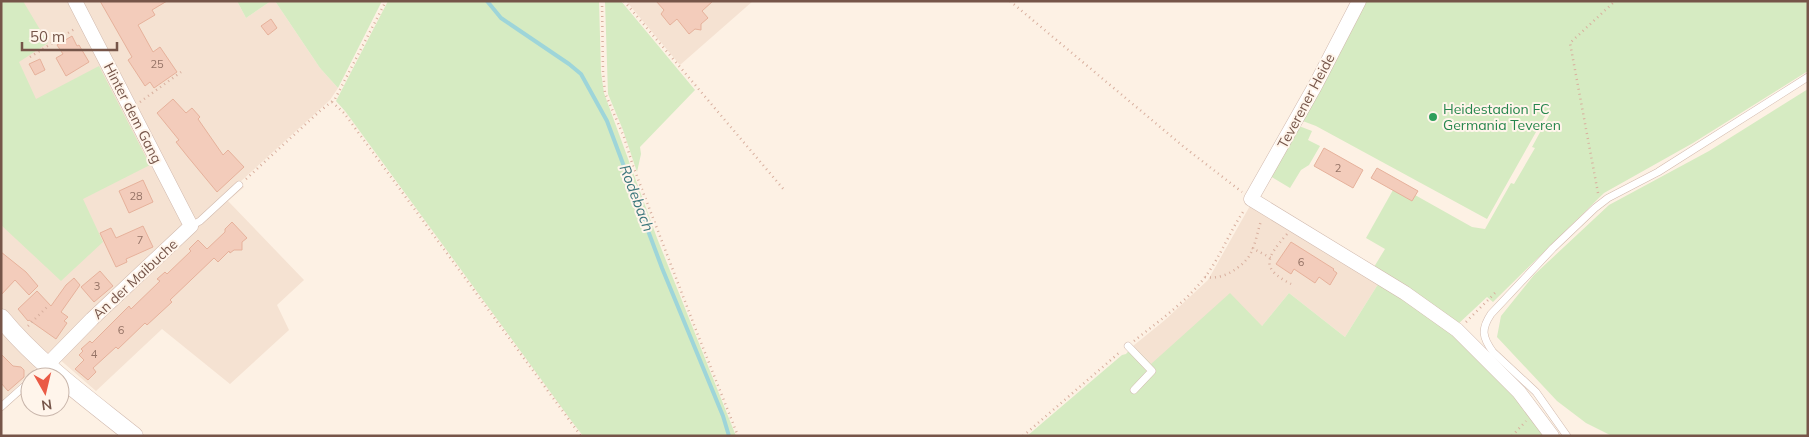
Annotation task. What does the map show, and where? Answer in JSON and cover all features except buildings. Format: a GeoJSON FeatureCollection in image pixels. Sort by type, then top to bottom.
{"type":"FeatureCollection","features":[{"type":"Feature","properties":{"kind":"street","name":"Hinter dem Gang"},"geometry":{"type":"LineString","coordinates":[[75,1],[191,226]]}},
{"type":"Feature","properties":{"kind":"street","name":"Teverener Heide"},"geometry":{"type":"LineString","coordinates":[[1251,199],[1306,104],[1358,1]]}},
{"type":"Feature","properties":{"kind":"street"},"geometry":{"type":"LineString","coordinates":[[1251,199],[1405,293],[1457,330],[1519,392],[1552,436]]}},
{"type":"Feature","properties":{"kind":"street","name":"An der Maibuche"},"geometry":{"type":"LineString","coordinates":[[45,367],[92,319],[191,226]]}},
{"type":"Feature","properties":{"kind":"street"},"geometry":{"type":"LineString","coordinates":[[1,318],[38,367]]}},
{"type":"Feature","properties":{"kind":"street"},"geometry":{"type":"LineString","coordinates":[[70,391],[134,436]]}},
{"type":"Feature","properties":{"kind":"lane"},"geometry":{"type":"LineString","coordinates":[[1567,436],[1536,392],[1493,352],[1488,344],[1485,337],[1485,325],[1491,314],[1553,248],[1608,198],[1658,172],[1808,77]]}},
{"type":"Feature","properties":{"kind":"lane","name":"An der Maibuche"},"geometry":{"type":"LineString","coordinates":[[191,226],[200,221],[239,185]]}},
{"type":"Feature","properties":{"kind":"lane"},"geometry":{"type":"LineString","coordinates":[[1128,346],[1152,371],[1134,390]]}},
{"type":"Feature","properties":{"kind":"lane"},"geometry":{"type":"LineString","coordinates":[[3,402],[20,389]]}},
{"type":"Feature","properties":{"kind":"path"},"geometry":{"type":"LineString","coordinates":[[239,185],[332,102],[386,1]]}},
{"type":"Feature","properties":{"kind":"path"},"geometry":{"type":"LineString","coordinates":[[602,1],[605,93],[624,136],[696,330],[738,436]]}},
{"type":"Feature","properties":{"kind":"path"},"geometry":{"type":"LineString","coordinates":[[624,1],[785,192]]}},
{"type":"Feature","properties":{"kind":"path"},"geometry":{"type":"LineString","coordinates":[[1010,1],[1184,147],[1251,199],[1234,224],[1205,277],[1185,299],[1022,436]]}},
{"type":"Feature","properties":{"kind":"path"},"geometry":{"type":"LineString","coordinates":[[1592,199],[1599,192],[1570,43],[1614,1]]}},
{"type":"Feature","properties":{"kind":"path"},"geometry":{"type":"LineString","coordinates":[[30,57],[86,22]]}},
{"type":"Feature","properties":{"kind":"path"},"geometry":{"type":"LineString","coordinates":[[130,108],[181,72]]}},
{"type":"Feature","properties":{"kind":"path"},"geometry":{"type":"LineString","coordinates":[[332,102],[344,114],[581,436]]}},
{"type":"Feature","properties":{"kind":"path"},"geometry":{"type":"LineString","coordinates":[[1205,277],[1214,278],[1228,274],[1247,259],[1265,208]]}},
{"type":"Feature","properties":{"kind":"path"},"geometry":{"type":"LineString","coordinates":[[1291,284],[1276,276],[1270,269],[1269,263],[1284,238],[1295,226]]}},
{"type":"Feature","properties":{"kind":"path"},"geometry":{"type":"LineString","coordinates":[[1252,248],[1271,258]]}},
{"type":"Feature","properties":{"kind":"path"},"geometry":{"type":"LineString","coordinates":[[1457,330],[1502,286]]}},
{"type":"Feature","properties":{"kind":"path"},"geometry":{"type":"LineString","coordinates":[[16,337],[48,306]]}},
{"type":"Feature","properties":{"kind":"path"},"geometry":{"type":"LineString","coordinates":[[1512,436],[1534,412]]}},
{"type":"Feature","properties":{"kind":"shaded area"},"geometry":{"type":"Polygon","coordinates":[[[1,1],[237,1],[246,18],[271,1],[275,1],[320,68],[338,88],[330,100],[240,182],[244,187],[228,201],[304,280],[277,305],[289,330],[230,384],[162,329],[96,391],[50,351],[37,367],[20,367],[20,384],[1,402],[1,1]]]}},
{"type":"Feature","properties":{"kind":"shaded area"},"geometry":{"type":"Polygon","coordinates":[[[626,1],[753,1],[680,65],[626,1]]]}},
{"type":"Feature","properties":{"kind":"shaded area"},"geometry":{"type":"Polygon","coordinates":[[[1251,204],[1380,281],[1345,337],[1289,293],[1262,326],[1151,365],[1133,346],[1165,320],[1208,280],[1251,204]]]}},
{"type":"Feature","properties":{"kind":"green space"},"geometry":{"type":"Polygon","coordinates":[[[1,1],[23,1],[48,43],[19,62],[36,99],[99,66],[150,165],[83,199],[103,242],[61,281],[1,225],[1,1]]]}},
{"type":"Feature","properties":{"kind":"green space"},"geometry":{"type":"Polygon","coordinates":[[[237,1],[271,1],[246,18],[237,1]]]}},
{"type":"Feature","properties":{"kind":"green space"},"geometry":{"type":"Polygon","coordinates":[[[275,1],[382,1],[338,88],[320,68],[275,1]]]}},
{"type":"Feature","properties":{"kind":"green space"},"geometry":{"type":"Polygon","coordinates":[[[388,1],[599,1],[601,72],[604,93],[657,238],[736,436],[583,436],[336,101],[388,1]]]}},
{"type":"Feature","properties":{"kind":"green space"},"geometry":{"type":"Polygon","coordinates":[[[605,1],[621,1],[695,90],[640,147],[641,154],[637,172],[623,130],[608,94],[605,1]]]}},
{"type":"Feature","properties":{"kind":"green space"},"geometry":{"type":"Polygon","coordinates":[[[1364,1],[1808,1],[1808,71],[1693,143],[1604,193],[1493,302],[1487,297],[1457,325],[1374,267],[1385,249],[1366,238],[1393,190],[1412,201],[1415,195],[1472,227],[1485,229],[1511,183],[1514,184],[1535,148],[1532,147],[1551,112],[1549,109],[1487,219],[1316,126],[1300,120],[1364,1]]]}},
{"type":"Feature","properties":{"kind":"green space"},"geometry":{"type":"Polygon","coordinates":[[[1808,89],[1808,436],[1610,435],[1586,423],[1557,401],[1497,337],[1501,316],[1534,275],[1609,205],[1709,151],[1808,89]]]}},
{"type":"Feature","properties":{"kind":"green space"},"geometry":{"type":"Polygon","coordinates":[[[1299,126],[1312,131],[1308,140],[1320,146],[1309,165],[1301,170],[1290,188],[1270,176],[1299,126]]]}},
{"type":"Feature","properties":{"kind":"green space"},"geometry":{"type":"Polygon","coordinates":[[[1380,281],[1454,333],[1493,368],[1549,436],[1027,436],[1122,355],[1126,354],[1133,346],[1151,364],[1230,293],[1262,326],[1289,293],[1345,337],[1380,281]]]}},
{"type":"Feature","properties":{"kind":"waterway","name":"Rodebach"},"geometry":{"type":"LineString","coordinates":[[487,1],[501,18],[581,74],[607,121],[662,268],[723,416],[729,436]]}},
{"type":"Feature","properties":{"kind":"place","name":"Heidestadion FC Germania Teveren"},"geometry":{"type":"Point","coordinates":[1433,117]}}]}
